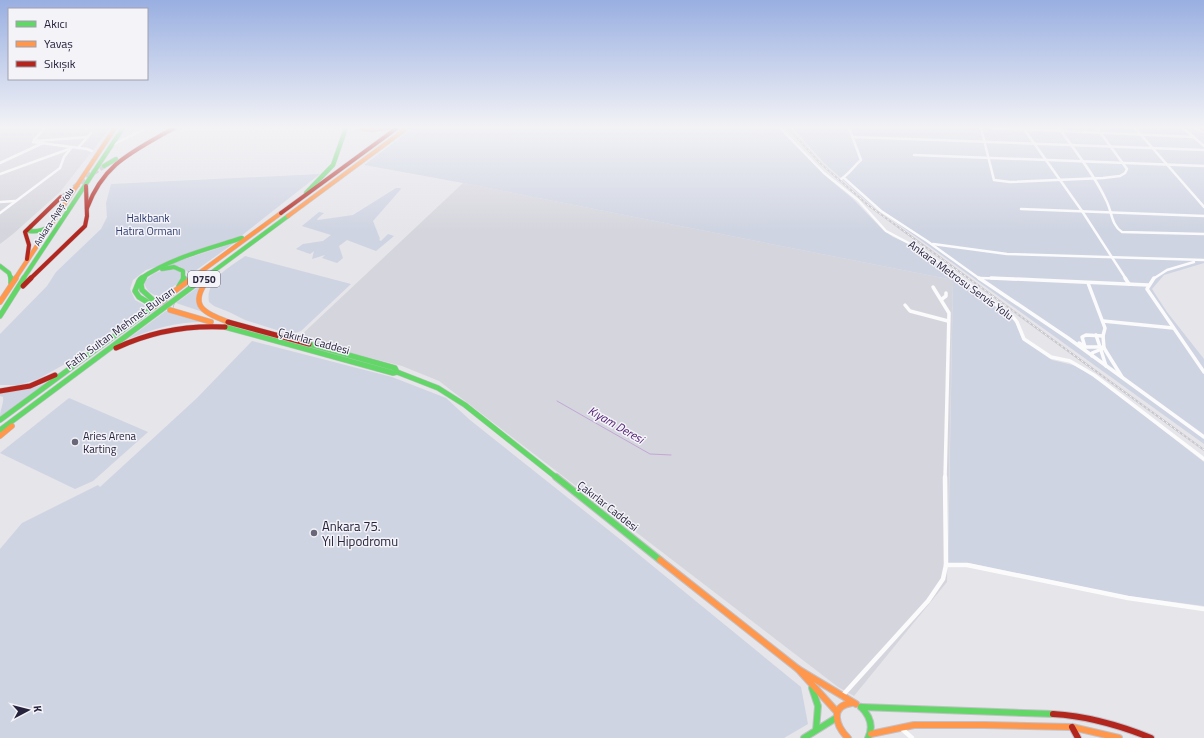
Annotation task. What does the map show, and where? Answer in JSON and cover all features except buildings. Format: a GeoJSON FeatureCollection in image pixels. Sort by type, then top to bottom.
{"type":"FeatureCollection","features":[{"type":"Feature","properties":{"kind":"main road","name":"Ankara-Ayaş Yolu"},"geometry":{"type":"LineString","coordinates":[[0,302],[51,225],[88,162]]}},
{"type":"Feature","properties":{"kind":"main road","name":"Ankara-Ayaş Yolu"},"geometry":{"type":"LineString","coordinates":[[0,316],[99,162]]}},
{"type":"Feature","properties":{"kind":"main road"},"geometry":{"type":"LineString","coordinates":[[103,166],[109,162]]}},
{"type":"Feature","properties":{"kind":"main road"},"geometry":{"type":"LineString","coordinates":[[87,210],[90,195],[102,176],[118,162]]}},
{"type":"Feature","properties":{"kind":"main road"},"geometry":{"type":"LineString","coordinates":[[297,201],[334,165],[335,162]]}},
{"type":"Feature","properties":{"kind":"main road","name":"Fatih Sultan Mehmet Bulvarı"},"geometry":{"type":"LineString","coordinates":[[0,420],[350,162]]}},
{"type":"Feature","properties":{"kind":"main road","name":"Fatih Sultan Mehmet Bulvarı"},"geometry":{"type":"LineString","coordinates":[[0,430],[361,162]]}},
{"type":"Feature","properties":{"kind":"main road"},"geometry":{"type":"LineString","coordinates":[[6,306],[36,272],[83,229],[88,220],[84,195],[86,182]]}},
{"type":"Feature","properties":{"kind":"main road"},"geometry":{"type":"LineString","coordinates":[[27,262],[28,244],[25,232],[62,198],[28,231],[39,232],[51,225]]}},
{"type":"Feature","properties":{"kind":"main road"},"geometry":{"type":"LineString","coordinates":[[176,291],[184,278],[183,271],[174,267],[159,270],[146,276],[140,284],[144,294],[151,301],[140,299],[134,289],[134,285],[144,274],[158,267],[226,244],[255,232]]}},
{"type":"Feature","properties":{"kind":"main road"},"geometry":{"type":"LineString","coordinates":[[224,264],[201,287],[198,297],[200,307],[207,314],[226,324]]}},
{"type":"Feature","properties":{"kind":"main road"},"geometry":{"type":"LineString","coordinates":[[0,266],[9,270],[11,275],[11,285]]}},
{"type":"Feature","properties":{"kind":"main road"},"geometry":{"type":"LineString","coordinates":[[172,308],[226,324]]}},
{"type":"Feature","properties":{"kind":"main road"},"geometry":{"type":"LineString","coordinates":[[93,360],[130,340],[156,330],[193,325],[226,324]]}},
{"type":"Feature","properties":{"kind":"main road","name":"Çakırlar Caddesi"},"geometry":{"type":"LineString","coordinates":[[226,324],[254,329],[395,368],[397,372]]}},
{"type":"Feature","properties":{"kind":"main road","name":"Çakırlar Caddesi"},"geometry":{"type":"LineString","coordinates":[[226,324],[250,334],[393,373],[397,372],[438,388],[465,405],[798,669],[841,697],[858,706]]}},
{"type":"Feature","properties":{"kind":"main road"},"geometry":{"type":"LineString","coordinates":[[250,334],[254,329]]}},
{"type":"Feature","properties":{"kind":"main road"},"geometry":{"type":"LineString","coordinates":[[0,390],[19,388],[43,381],[81,360]]}},
{"type":"Feature","properties":{"kind":"main road"},"geometry":{"type":"LineString","coordinates":[[0,436],[57,387]]}},
{"type":"Feature","properties":{"kind":"main road","name":"Çakırlar Caddesi"},"geometry":{"type":"LineString","coordinates":[[798,669],[837,712]]}},
{"type":"Feature","properties":{"kind":"main road"},"geometry":{"type":"LineString","coordinates":[[810,683],[818,706],[816,730]]}},
{"type":"Feature","properties":{"kind":"main road"},"geometry":{"type":"LineString","coordinates":[[848,738],[839,728],[836,718],[837,712],[843,705],[848,703],[858,706],[1076,715],[1126,728],[1151,738]]}},
{"type":"Feature","properties":{"kind":"main road"},"geometry":{"type":"LineString","coordinates":[[858,706],[870,718],[872,724],[870,736],[900,727],[914,725],[984,725],[1072,728],[1119,738]]}},
{"type":"Feature","properties":{"kind":"main road"},"geometry":{"type":"LineString","coordinates":[[804,738],[836,718]]}},
{"type":"Feature","properties":{"kind":"main road"},"geometry":{"type":"LineString","coordinates":[[1072,728],[1078,738]]}},
{"type":"Feature","properties":{"kind":"street"},"geometry":{"type":"LineString","coordinates":[[0,174],[32,162]]}},
{"type":"Feature","properties":{"kind":"street"},"geometry":{"type":"LineString","coordinates":[[0,213],[60,168],[62,162]]}},
{"type":"Feature","properties":{"kind":"street","name":"Ankara Metrosu Servis Yolu"},"geometry":{"type":"LineString","coordinates":[[816,162],[858,200],[892,235],[909,242],[1013,317],[1017,322],[1024,338],[1051,357],[1070,362],[1094,375],[1204,459]]}},
{"type":"Feature","properties":{"kind":"street","name":"Ankara Metrosu Servis Yolu"},"geometry":{"type":"LineString","coordinates":[[858,162],[842,179],[881,210],[932,244],[978,278],[1092,354],[1106,366],[1204,437]]}},
{"type":"Feature","properties":{"kind":"street"},"geometry":{"type":"LineString","coordinates":[[990,162],[994,180],[1010,182],[1120,176],[1125,173],[1127,168],[1123,163]]}},
{"type":"Feature","properties":{"kind":"street"},"geometry":{"type":"LineString","coordinates":[[1048,162],[1082,211],[1129,284]]}},
{"type":"Feature","properties":{"kind":"street"},"geometry":{"type":"LineString","coordinates":[[1082,162],[1094,178],[1107,201],[1116,228],[1122,232],[1204,234]]}},
{"type":"Feature","properties":{"kind":"street"},"geometry":{"type":"LineString","coordinates":[[1111,162],[1204,166]]}},
{"type":"Feature","properties":{"kind":"street"},"geometry":{"type":"LineString","coordinates":[[1166,162],[1204,207]]}},
{"type":"Feature","properties":{"kind":"street"},"geometry":{"type":"LineString","coordinates":[[0,202],[16,201]]}},
{"type":"Feature","properties":{"kind":"street"},"geometry":{"type":"LineString","coordinates":[[1021,209],[1204,216]]}},
{"type":"Feature","properties":{"kind":"street"},"geometry":{"type":"LineString","coordinates":[[932,244],[1007,254],[1204,260]]}},
{"type":"Feature","properties":{"kind":"street"},"geometry":{"type":"LineString","coordinates":[[1199,260],[1161,272],[1148,285],[1147,289],[1204,372]]}},
{"type":"Feature","properties":{"kind":"street"},"geometry":{"type":"LineString","coordinates":[[978,278],[1148,285]]}},
{"type":"Feature","properties":{"kind":"street"},"geometry":{"type":"LineString","coordinates":[[1088,283],[1105,328],[1102,348],[1106,366]]}},
{"type":"Feature","properties":{"kind":"street"},"geometry":{"type":"LineString","coordinates":[[841,697],[928,601],[943,579],[946,565],[945,488],[949,313],[933,287]]}},
{"type":"Feature","properties":{"kind":"street"},"geometry":{"type":"LineString","coordinates":[[942,300],[946,296],[946,293]]}},
{"type":"Feature","properties":{"kind":"street"},"geometry":{"type":"LineString","coordinates":[[906,305],[910,311],[948,321]]}},
{"type":"Feature","properties":{"kind":"street"},"geometry":{"type":"LineString","coordinates":[[1103,321],[1173,328]]}},
{"type":"Feature","properties":{"kind":"street"},"geometry":{"type":"LineString","coordinates":[[1102,348],[1092,354],[1085,346],[1082,337],[1086,335],[1103,336]]}},
{"type":"Feature","properties":{"kind":"street"},"geometry":{"type":"LineString","coordinates":[[1096,336],[1102,348],[1118,368],[1123,378]]}},
{"type":"Feature","properties":{"kind":"street"},"geometry":{"type":"LineString","coordinates":[[1068,338],[1085,346],[1102,348]]}},
{"type":"Feature","properties":{"kind":"street"},"geometry":{"type":"LineString","coordinates":[[946,565],[967,564],[1128,598],[1204,610]]}},
{"type":"Feature","properties":{"kind":"street"},"geometry":{"type":"LineString","coordinates":[[900,727],[912,738]]}},
{"type":"Feature","properties":{"kind":"shaded area"},"geometry":{"type":"Polygon","coordinates":[[[0,162],[83,162],[60,192],[0,244],[0,162]]]}},
{"type":"Feature","properties":{"kind":"shaded area"},"geometry":{"type":"Polygon","coordinates":[[[463,183],[953,280],[947,582],[854,696],[838,687],[439,381],[402,366],[297,339],[463,183]]]}},
{"type":"Feature","properties":{"kind":"green space"},"geometry":{"type":"Polygon","coordinates":[[[367,162],[813,162],[829,179],[852,198],[883,230],[893,237],[911,245],[1014,319],[1022,339],[1052,360],[1077,366],[1105,385],[1204,462],[1204,606],[1127,596],[969,563],[948,564],[953,280],[463,183],[364,165],[367,162]]]}},
{"type":"Feature","properties":{"kind":"green space"},"geometry":{"type":"Polygon","coordinates":[[[1204,162],[1204,263],[1164,275],[1152,289],[1167,312],[1204,359],[1204,444],[869,203],[824,163],[1204,162]]]}},
{"type":"Feature","properties":{"kind":"green space","name":"Halkbank Hatıra Ormanı"},"geometry":{"type":"Polygon","coordinates":[[[320,174],[236,240],[146,270],[133,280],[130,289],[135,300],[146,306],[65,364],[38,379],[19,385],[0,385],[0,334],[47,286],[56,272],[101,229],[107,217],[106,203],[111,184],[320,174]]]}},
{"type":"Feature","properties":{"kind":"green space"},"geometry":{"type":"Polygon","coordinates":[[[396,188],[401,189],[373,221],[380,239],[379,240],[381,241],[388,234],[394,236],[376,251],[347,240],[339,246],[343,258],[337,263],[322,258],[325,255],[312,259],[314,251],[310,254],[296,249],[303,244],[323,241],[331,235],[302,226],[319,212],[324,213],[317,219],[318,220],[353,215],[396,188]]]}},
{"type":"Feature","properties":{"kind":"green space"},"geometry":{"type":"Polygon","coordinates":[[[234,243],[188,276],[187,271],[179,266],[164,266],[234,243]]]}},
{"type":"Feature","properties":{"kind":"green space"},"geometry":{"type":"Polygon","coordinates":[[[245,256],[351,284],[301,331],[292,334],[286,333],[245,320],[214,306],[209,302],[211,287],[215,281],[226,270],[245,256]]]}},
{"type":"Feature","properties":{"kind":"green space"},"geometry":{"type":"Polygon","coordinates":[[[169,269],[180,271],[182,276],[178,283],[159,297],[146,288],[144,283],[149,277],[155,273],[169,269]]]}},
{"type":"Feature","properties":{"kind":"green space"},"geometry":{"type":"Polygon","coordinates":[[[201,285],[197,303],[203,312],[176,303],[201,285]]]}},
{"type":"Feature","properties":{"kind":"green space"},"geometry":{"type":"Polygon","coordinates":[[[166,311],[202,322],[183,323],[164,327],[128,339],[166,311]]]}},
{"type":"Feature","properties":{"kind":"green space","name":"Ankara 75. Yıl Hipodromu"},"geometry":{"type":"Polygon","coordinates":[[[252,341],[392,377],[446,398],[470,420],[621,540],[801,687],[808,724],[784,738],[0,738],[0,549],[22,523],[98,485],[100,487],[197,398],[252,341]]]}},
{"type":"Feature","properties":{"kind":"green space"},"geometry":{"type":"Polygon","coordinates":[[[47,383],[0,417],[3,397],[0,396],[0,392],[33,388],[47,383]]]}},
{"type":"Feature","properties":{"kind":"green space","name":"Aries Arena Karting"},"geometry":{"type":"Polygon","coordinates":[[[69,398],[148,432],[93,481],[75,489],[0,453],[69,398]]]}},
{"type":"Feature","properties":{"kind":"waterway","name":"Kıyam Deresi"},"geometry":{"type":"LineString","coordinates":[[557,401],[650,454],[671,455]]}},
{"type":"Feature","properties":{"kind":"tunnel"},"geometry":{"type":"LineString","coordinates":[[62,198],[89,175],[104,166]]}},
{"type":"Feature","properties":{"kind":"tunnel"},"geometry":{"type":"LineString","coordinates":[[153,300],[174,306]]}},
{"type":"Feature","properties":{"kind":"railway"},"geometry":{"type":"LineString","coordinates":[[819,162],[868,205],[1204,450]]}},
{"type":"Feature","properties":{"kind":"traffic: fast"},"geometry":{"type":"LineString","coordinates":[[0,316],[100,162]]}},
{"type":"Feature","properties":{"kind":"traffic: fast"},"geometry":{"type":"LineString","coordinates":[[104,166],[110,162]]}},
{"type":"Feature","properties":{"kind":"traffic: fast"},"geometry":{"type":"LineString","coordinates":[[306,193],[334,162]]}},
{"type":"Feature","properties":{"kind":"traffic: fast"},"geometry":{"type":"LineString","coordinates":[[0,430],[288,216]]}},
{"type":"Feature","properties":{"kind":"traffic: fast"},"geometry":{"type":"LineString","coordinates":[[31,226],[29,231],[35,232],[42,231],[49,227]]}},
{"type":"Feature","properties":{"kind":"traffic: fast"},"geometry":{"type":"LineString","coordinates":[[149,303],[137,295],[135,291],[139,281],[149,273],[164,265],[200,251],[242,238]]}},
{"type":"Feature","properties":{"kind":"traffic: fast"},"geometry":{"type":"LineString","coordinates":[[0,266],[6,269],[9,273],[11,283]]}},
{"type":"Feature","properties":{"kind":"traffic: fast"},"geometry":{"type":"LineString","coordinates":[[162,269],[174,267],[183,271],[184,278],[179,286]]}},
{"type":"Feature","properties":{"kind":"traffic: fast"},"geometry":{"type":"LineString","coordinates":[[145,277],[141,284],[142,290],[146,296],[153,300]]}},
{"type":"Feature","properties":{"kind":"traffic: fast"},"geometry":{"type":"LineString","coordinates":[[0,420],[155,306]]}},
{"type":"Feature","properties":{"kind":"traffic: fast"},"geometry":{"type":"LineString","coordinates":[[225,327],[393,373],[397,372],[395,368],[309,344]]}},
{"type":"Feature","properties":{"kind":"traffic: fast"},"geometry":{"type":"LineString","coordinates":[[397,372],[438,388],[465,405],[660,560]]}},
{"type":"Feature","properties":{"kind":"traffic: fast"},"geometry":{"type":"LineString","coordinates":[[812,688],[818,706],[816,730]]}},
{"type":"Feature","properties":{"kind":"traffic: fast"},"geometry":{"type":"LineString","coordinates":[[861,707],[1053,714]]}},
{"type":"Feature","properties":{"kind":"traffic: fast"},"geometry":{"type":"LineString","coordinates":[[861,707],[871,721],[871,729],[868,738]]}},
{"type":"Feature","properties":{"kind":"traffic: fast"},"geometry":{"type":"LineString","coordinates":[[804,738],[836,718]]}},
{"type":"Feature","properties":{"kind":"traffic: slow"},"geometry":{"type":"LineString","coordinates":[[0,302],[92,162]]}},
{"type":"Feature","properties":{"kind":"traffic: slow"},"geometry":{"type":"LineString","coordinates":[[288,216],[360,162]]}},
{"type":"Feature","properties":{"kind":"traffic: slow"},"geometry":{"type":"LineString","coordinates":[[155,306],[281,213]]}},
{"type":"Feature","properties":{"kind":"traffic: slow"},"geometry":{"type":"LineString","coordinates":[[208,279],[198,295],[200,306],[211,315],[228,322]]}},
{"type":"Feature","properties":{"kind":"traffic: slow"},"geometry":{"type":"LineString","coordinates":[[170,310],[211,322]]}},
{"type":"Feature","properties":{"kind":"traffic: slow"},"geometry":{"type":"LineString","coordinates":[[0,436],[12,426]]}},
{"type":"Feature","properties":{"kind":"traffic: slow"},"geometry":{"type":"LineString","coordinates":[[660,560],[798,669]]}},
{"type":"Feature","properties":{"kind":"traffic: slow"},"geometry":{"type":"LineString","coordinates":[[837,712],[798,669],[856,704]]}},
{"type":"Feature","properties":{"kind":"traffic: slow"},"geometry":{"type":"LineString","coordinates":[[848,738],[838,724],[837,715],[840,707],[845,704],[852,703]]}},
{"type":"Feature","properties":{"kind":"traffic: slow"},"geometry":{"type":"LineString","coordinates":[[871,734],[914,725],[984,725],[1072,727],[1119,738]]}},
{"type":"Feature","properties":{"kind":"traffic: jam"},"geometry":{"type":"LineString","coordinates":[[87,208],[92,194],[99,182],[118,162]]}},
{"type":"Feature","properties":{"kind":"traffic: jam"},"geometry":{"type":"LineString","coordinates":[[281,213],[350,162]]}},
{"type":"Feature","properties":{"kind":"traffic: jam"},"geometry":{"type":"LineString","coordinates":[[23,286],[85,226],[87,216],[86,186]]}},
{"type":"Feature","properties":{"kind":"traffic: jam"},"geometry":{"type":"LineString","coordinates":[[27,259],[29,245],[25,232],[61,197]]}},
{"type":"Feature","properties":{"kind":"traffic: jam"},"geometry":{"type":"LineString","coordinates":[[228,322],[309,344]]}},
{"type":"Feature","properties":{"kind":"traffic: jam"},"geometry":{"type":"LineString","coordinates":[[116,348],[143,336],[169,329],[196,326],[225,327]]}},
{"type":"Feature","properties":{"kind":"traffic: jam"},"geometry":{"type":"LineString","coordinates":[[0,391],[30,386],[55,375]]}},
{"type":"Feature","properties":{"kind":"traffic: jam"},"geometry":{"type":"LineString","coordinates":[[1053,714],[1078,716],[1091,719],[1127,729],[1151,738]]}},
{"type":"Feature","properties":{"kind":"traffic: jam"},"geometry":{"type":"LineString","coordinates":[[1072,727],[1078,738]]}},
{"type":"Feature","properties":{"kind":"place","name":"Aries Arena Karting"},"geometry":{"type":"Point","coordinates":[75,442]}},
{"type":"Feature","properties":{"kind":"place","name":"Ankara 75. Yıl Hipodromu"},"geometry":{"type":"Point","coordinates":[314,533]}}]}
